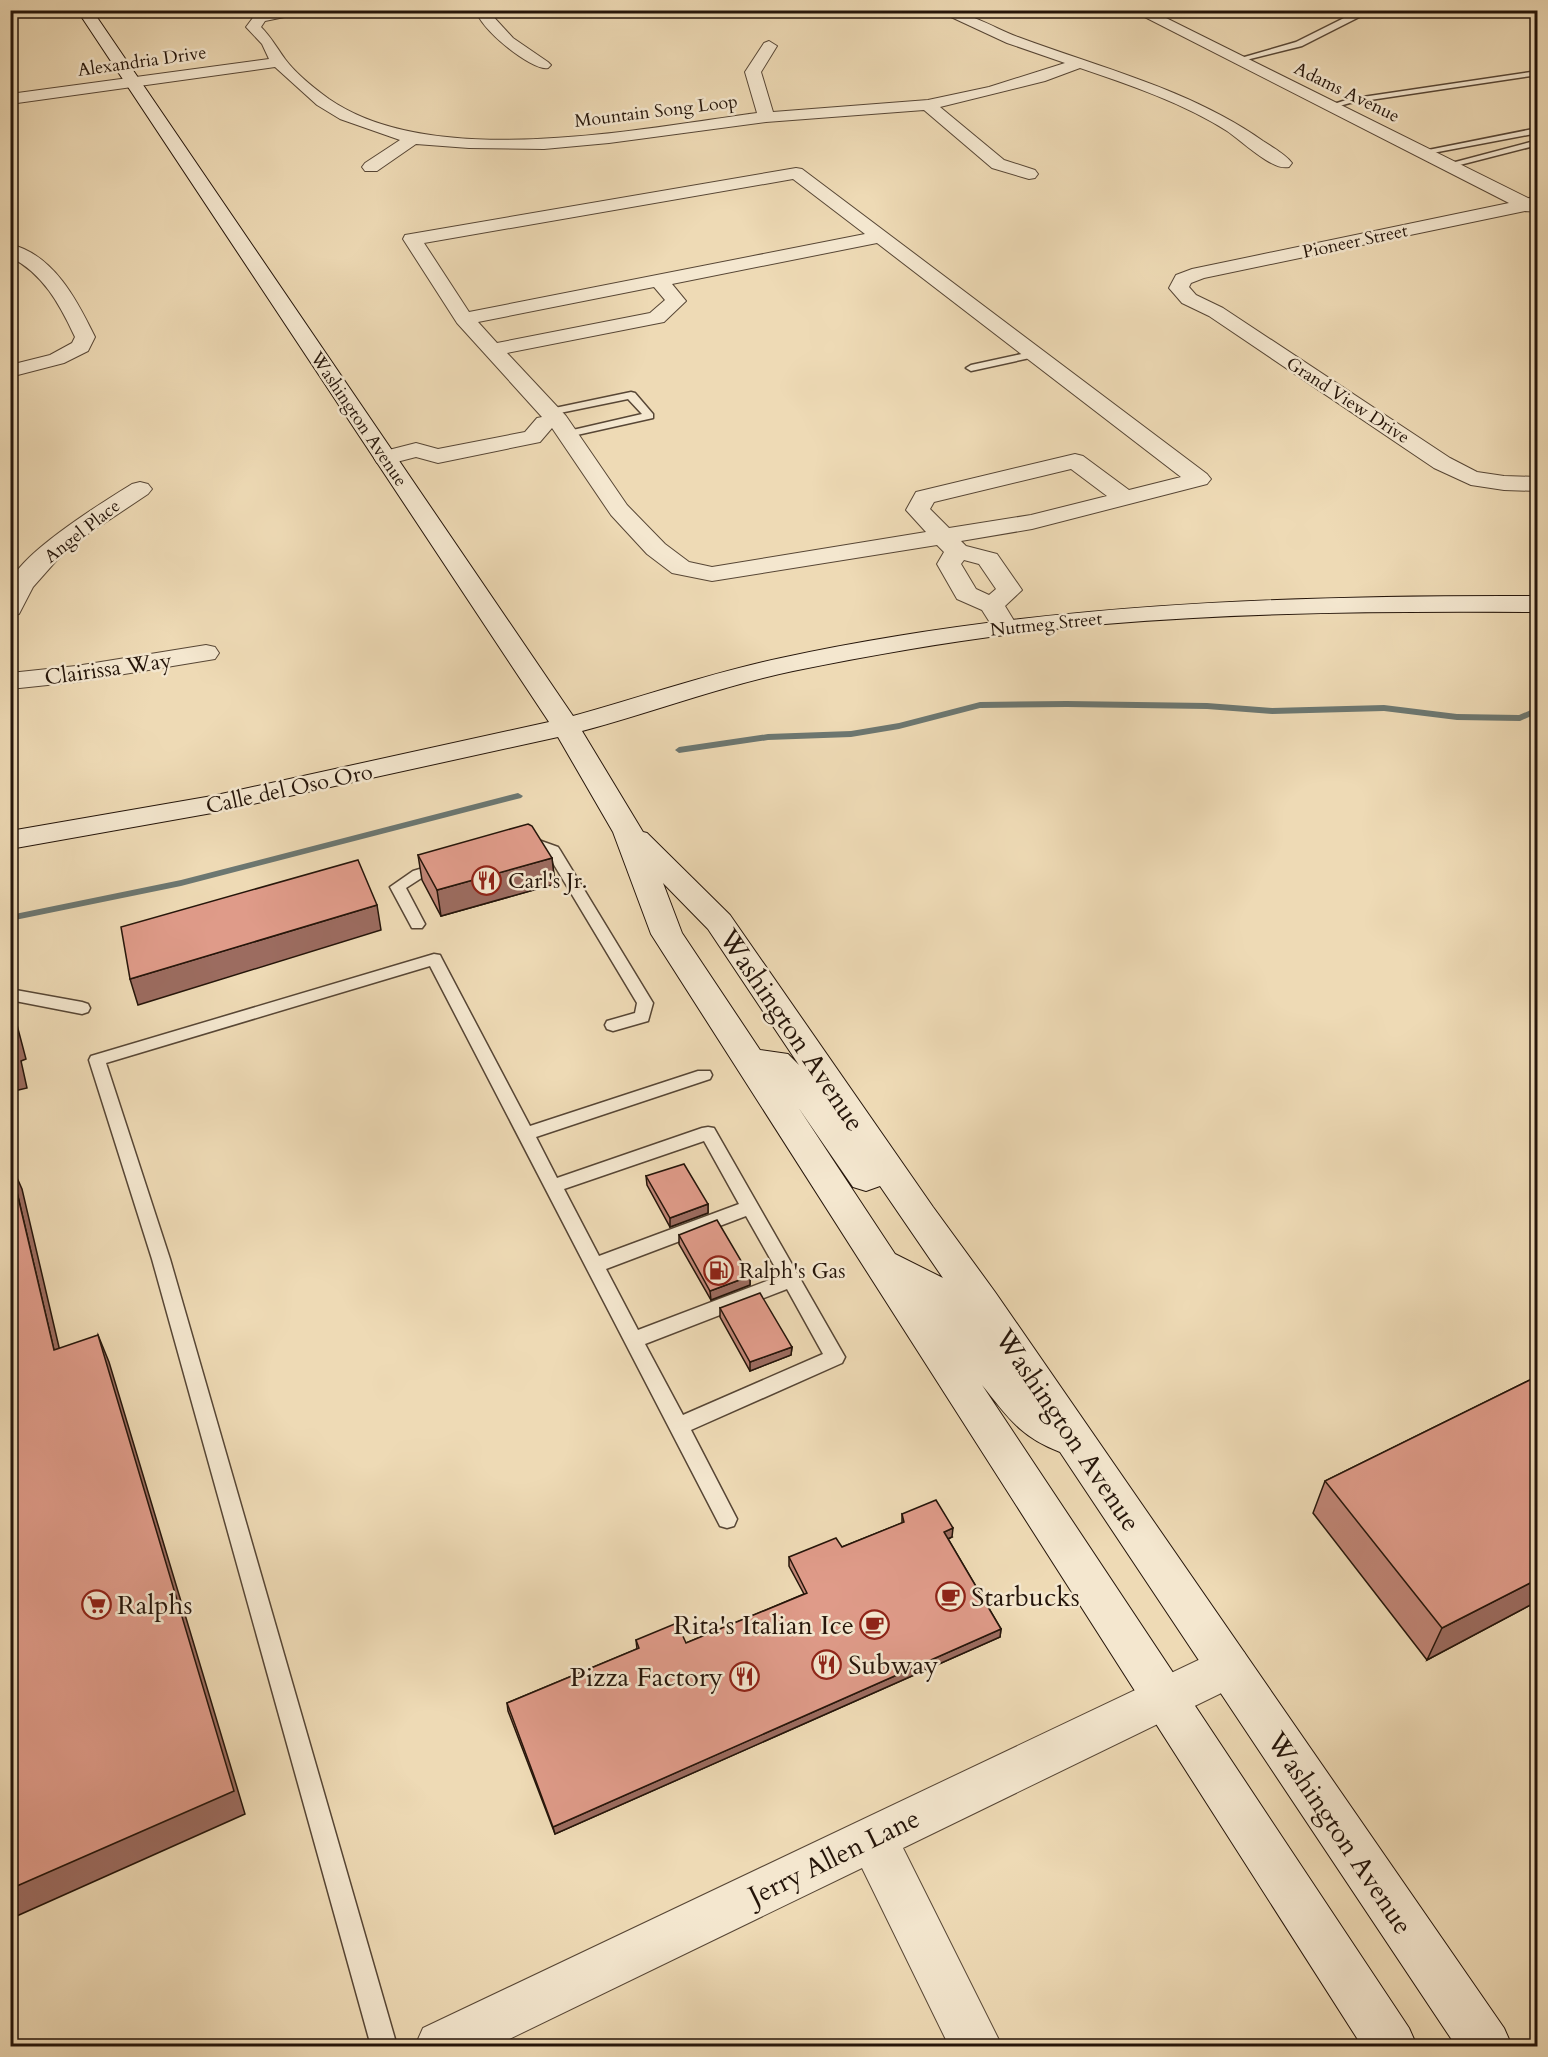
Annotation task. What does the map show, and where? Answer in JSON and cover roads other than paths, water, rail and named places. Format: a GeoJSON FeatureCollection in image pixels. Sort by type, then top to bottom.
{"type":"FeatureCollection","features":[{"type":"Feature","properties":{"kind":"street","name":"Washington Avenue"},"geometry":{"type":"LineString","coordinates":[[84,10],[566,727],[628,832],[667,934],[1391,2046]]}},
{"type":"Feature","properties":{"kind":"street","name":"Mountain Song Loop"},"geometry":{"type":"LineString","coordinates":[[299,10],[260,18],[253,27],[268,42],[279,62],[323,102],[346,116],[413,138],[469,143],[544,144],[609,138],[766,117],[928,105],[992,91],[1039,78],[1077,64]]}},
{"type":"Feature","properties":{"kind":"street"},"geometry":{"type":"LineString","coordinates":[[484,10],[483,14],[508,40],[543,65]]}},
{"type":"Feature","properties":{"kind":"street"},"geometry":{"type":"LineString","coordinates":[[943,10],[1012,40],[1077,64],[1127,79],[1182,102],[1232,128],[1283,163]]}},
{"type":"Feature","properties":{"kind":"street","name":"Adams Avenue"},"geometry":{"type":"LineString","coordinates":[[1138,10],[1531,204]]}},
{"type":"Feature","properties":{"kind":"street"},"geometry":{"type":"LineString","coordinates":[[766,117],[753,72],[769,46]]}},
{"type":"Feature","properties":{"kind":"street","name":"Alexandria Drive"},"geometry":{"type":"LineString","coordinates":[[10,99],[279,62]]}},
{"type":"Feature","properties":{"kind":"street"},"geometry":{"type":"LineString","coordinates":[[928,105],[998,164],[1029,174]]}},
{"type":"Feature","properties":{"kind":"street"},"geometry":{"type":"LineString","coordinates":[[371,167],[413,138]]}},
{"type":"Feature","properties":{"kind":"street"},"geometry":{"type":"LineString","coordinates":[[796,173],[1199,479],[950,544],[712,574],[681,568],[656,549],[620,510],[555,423],[464,319],[412,239],[796,173]]}},
{"type":"Feature","properties":{"kind":"street","name":"Pioneer Street"},"geometry":{"type":"LineString","coordinates":[[1183,279],[1199,273],[1531,204]]}},
{"type":"Feature","properties":{"kind":"street"},"geometry":{"type":"LineString","coordinates":[[464,319],[881,237]]}},
{"type":"Feature","properties":{"kind":"street"},"geometry":{"type":"LineString","coordinates":[[10,250],[39,265],[71,309],[85,337],[81,346],[57,359],[10,371]]}},
{"type":"Feature","properties":{"kind":"street","name":"Grand View Drive"},"geometry":{"type":"LineString","coordinates":[[1183,279],[1179,288],[1189,298],[1216,312],[1442,463],[1471,478],[1504,483],[1538,484]]}},
{"type":"Feature","properties":{"kind":"street"},"geometry":{"type":"LineString","coordinates":[[492,350],[657,318],[676,302],[658,281]]}},
{"type":"Feature","properties":{"kind":"street"},"geometry":{"type":"LineString","coordinates":[[506,442],[502,421],[555,423]]}},
{"type":"Feature","properties":{"kind":"street"},"geometry":{"type":"LineString","coordinates":[[385,458],[416,450],[438,456],[532,437],[555,423]]}},
{"type":"Feature","properties":{"kind":"street"},"geometry":{"type":"LineString","coordinates":[[416,450],[428,436],[438,434]]}},
{"type":"Feature","properties":{"kind":"street"},"geometry":{"type":"LineString","coordinates":[[992,605],[1009,590],[988,559],[950,544],[918,510],[924,497],[1075,461],[1125,498]]}},
{"type":"Feature","properties":{"kind":"street","name":"Angel Place"},"geometry":{"type":"LineString","coordinates":[[10,609],[21,585],[49,553],[100,514],[140,489]]}},
{"type":"Feature","properties":{"kind":"street"},"geometry":{"type":"LineString","coordinates":[[950,544],[949,564],[966,594],[992,605],[1005,628]]}},
{"type":"Feature","properties":{"kind":"street"},"geometry":{"type":"LineString","coordinates":[[957,579],[998,574]]}},
{"type":"Feature","properties":{"kind":"street","name":"Nutmeg Street"},"geometry":{"type":"LineString","coordinates":[[566,727],[742,675],[851,652],[1005,628],[1064,621],[1232,609],[1406,603],[1538,604]]}},
{"type":"Feature","properties":{"kind":"street","name":"Clairissa Way"},"geometry":{"type":"LineString","coordinates":[[10,681],[76,674],[206,653]]}},
{"type":"Feature","properties":{"kind":"street","name":"Calle del Oso Oro"},"geometry":{"type":"LineString","coordinates":[[10,840],[239,799],[566,727]]}},
{"type":"Feature","properties":{"kind":"street","name":"Washington Avenue"},"geometry":{"type":"LineString","coordinates":[[628,832],[719,922],[920,1218],[982,1303],[1486,2046]]}},
{"type":"Feature","properties":{"kind":"street"},"geometry":{"type":"LineString","coordinates":[[749,1060],[776,1062],[809,1097],[873,1188],[920,1218]]}},
{"type":"Feature","properties":{"kind":"street"},"geometry":{"type":"LineString","coordinates":[[882,1264],[941,1294],[986,1360],[1032,1417],[1077,1443]]}},
{"type":"Feature","properties":{"kind":"street","name":"Jerry Allen Lane"},"geometry":{"type":"LineString","coordinates":[[441,2046],[1228,1667]]}},
{"type":"Feature","properties":{"kind":"street"},"geometry":{"type":"LineString","coordinates":[[873,1838],[976,2046]]}},
{"type":"Feature","properties":{"kind":"lane"},"geometry":{"type":"LineString","coordinates":[[1238,60],[1299,44],[1370,10]]}},
{"type":"Feature","properties":{"kind":"lane"},"geometry":{"type":"LineString","coordinates":[[1344,14],[1353,17]]}},
{"type":"Feature","properties":{"kind":"lane"},"geometry":{"type":"LineString","coordinates":[[1332,106],[1349,101],[1538,73]]}},
{"type":"Feature","properties":{"kind":"lane"},"geometry":{"type":"LineString","coordinates":[[1422,152],[1538,130]]}},
{"type":"Feature","properties":{"kind":"lane"},"geometry":{"type":"LineString","coordinates":[[1448,165],[1538,142]]}},
{"type":"Feature","properties":{"kind":"lane"},"geometry":{"type":"LineString","coordinates":[[971,368],[1035,354]]}},
{"type":"Feature","properties":{"kind":"lane"},"geometry":{"type":"LineString","coordinates":[[631,395],[649,416],[555,423],[631,395]]}},
{"type":"Feature","properties":{"kind":"lane"},"geometry":{"type":"LineString","coordinates":[[508,848],[530,842],[553,850],[645,1003],[642,1017],[613,1026]]}},
{"type":"Feature","properties":{"kind":"lane"},"geometry":{"type":"LineString","coordinates":[[417,924],[398,887],[418,874],[463,861]]}},
{"type":"Feature","properties":{"kind":"lane"},"geometry":{"type":"LineString","coordinates":[[384,2046],[161,1259],[97,1060],[434,959],[727,1519]]}},
{"type":"Feature","properties":{"kind":"lane"},"geometry":{"type":"LineString","coordinates":[[10,994],[82,1008]]}},
{"type":"Feature","properties":{"kind":"lane"},"geometry":{"type":"LineString","coordinates":[[526,1134],[704,1075]]}},
{"type":"Feature","properties":{"kind":"lane"},"geometry":{"type":"LineString","coordinates":[[553,1186],[708,1133],[835,1357],[678,1426]]}},
{"type":"Feature","properties":{"kind":"lane"},"geometry":{"type":"LineString","coordinates":[[594,1266],[750,1207]]}},
{"type":"Feature","properties":{"kind":"lane"},"geometry":{"type":"LineString","coordinates":[[633,1340],[791,1280]]}},
{"type":"Feature","properties":{"kind":"waterway"},"geometry":{"type":"LineString","coordinates":[[679,750],[768,737],[851,734],[899,726],[980,705],[1207,706],[1272,711],[1384,708],[1457,717],[1520,718],[1538,709]]}},
{"type":"Feature","properties":{"kind":"waterway"},"geometry":{"type":"LineString","coordinates":[[10,918],[181,883],[518,796]]}},
{"type":"Feature","properties":{"kind":"place","name":"Carl's Jr."},"geometry":{"type":"Point","coordinates":[487,880]}},
{"type":"Feature","properties":{"kind":"place","name":"Ralph's Gas"},"geometry":{"type":"Point","coordinates":[718,1270]}},
{"type":"Feature","properties":{"kind":"place","name":"Starbucks"},"geometry":{"type":"Point","coordinates":[950,1597]}},
{"type":"Feature","properties":{"kind":"place","name":"Ralphs"},"geometry":{"type":"Point","coordinates":[96,1605]}},
{"type":"Feature","properties":{"kind":"place","name":"Rita's Italian Ice"},"geometry":{"type":"Point","coordinates":[875,1625]}},
{"type":"Feature","properties":{"kind":"place","name":"Subway"},"geometry":{"type":"Point","coordinates":[827,1665]}},
{"type":"Feature","properties":{"kind":"place","name":"Pizza Factory"},"geometry":{"type":"Point","coordinates":[744,1677]}}]}
